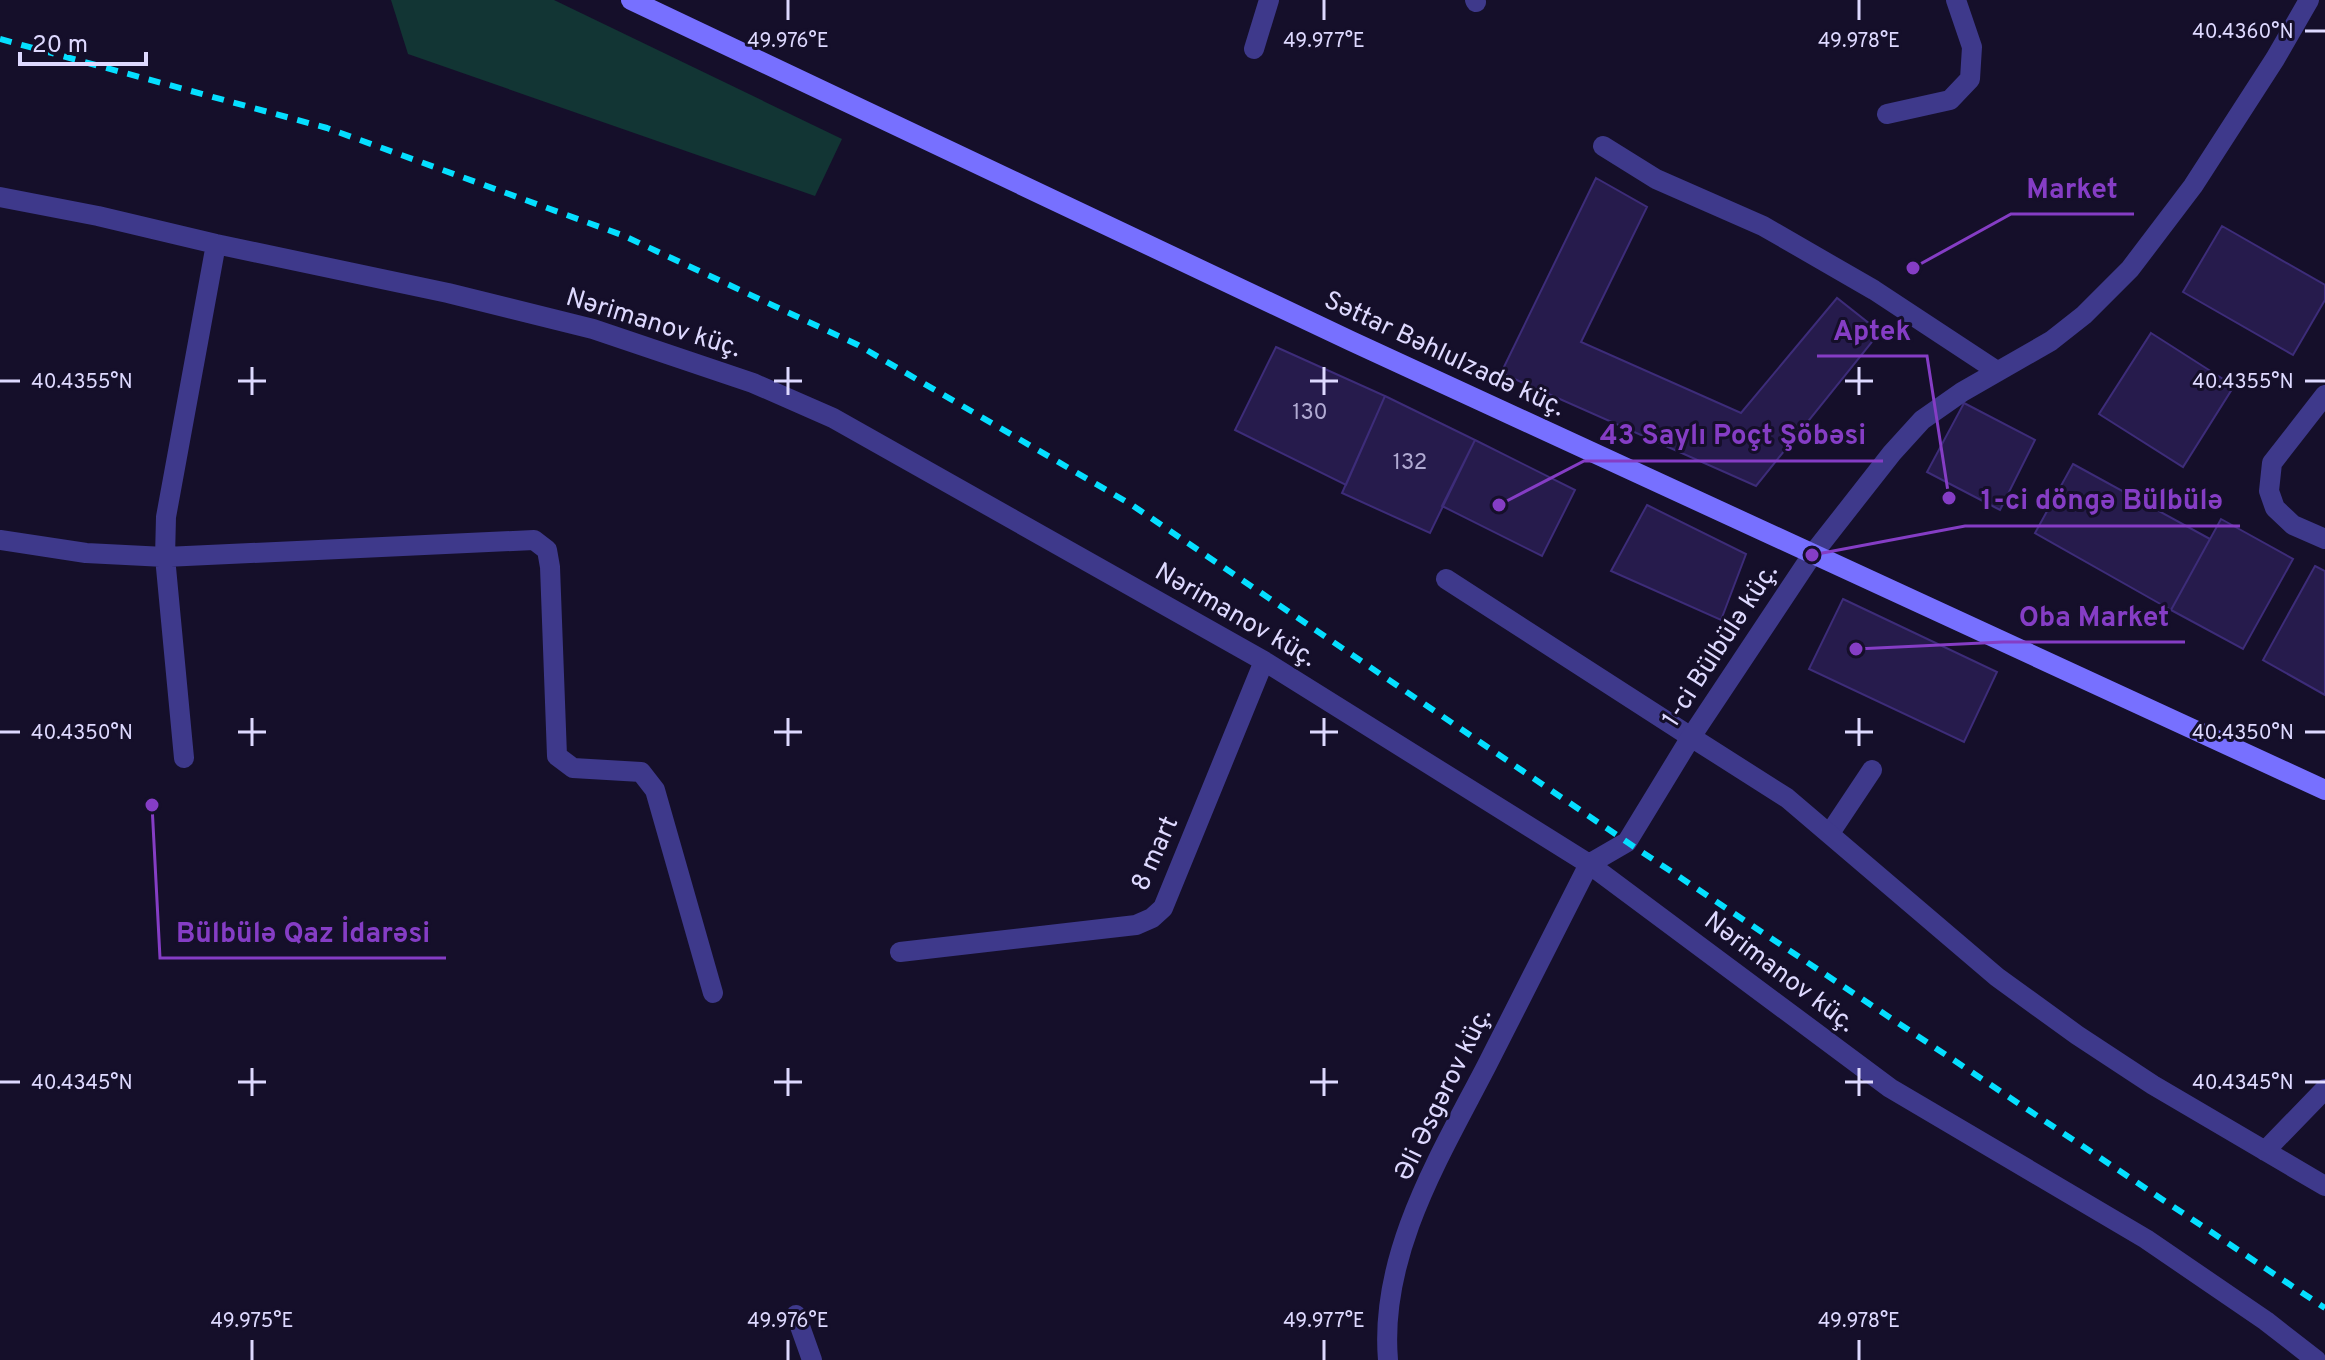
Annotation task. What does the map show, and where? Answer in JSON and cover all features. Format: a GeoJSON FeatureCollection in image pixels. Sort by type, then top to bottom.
{"type":"FeatureCollection","features":[{"type":"Feature","properties":{"kind":"main road","name":"Səttar Bəhlulzadə küç."},"geometry":{"type":"LineString","coordinates":[[631,0],[1812,555],[2253,754],[2325,790]]}},
{"type":"Feature","properties":{"kind":"street"},"geometry":{"type":"LineString","coordinates":[[1254,49],[1269,0]]}},
{"type":"Feature","properties":{"kind":"street"},"geometry":{"type":"LineString","coordinates":[[1887,114],[1950,100],[1970,79],[1972,47],[1956,0]]}},
{"type":"Feature","properties":{"kind":"street","name":"1-ci Bülbülə küç."},"geometry":{"type":"LineString","coordinates":[[1589,864],[1627,842],[1691,737],[1812,555],[1892,453],[1922,420],[1997,371],[2051,341],[2084,315],[2130,269],[2193,186],[2309,0]]}},
{"type":"Feature","properties":{"kind":"street"},"geometry":{"type":"LineString","coordinates":[[1603,146],[1656,179],[1763,226],[1874,290],[1997,371]]}},
{"type":"Feature","properties":{"kind":"street","name":"Nərimanov küç."},"geometry":{"type":"LineString","coordinates":[[0,197],[448,293],[593,329],[753,383],[833,418],[1264,661],[1589,864],[1890,1088],[2146,1239],[2266,1321],[2316,1360]]}},
{"type":"Feature","properties":{"kind":"street"},"geometry":{"type":"LineString","coordinates":[[184,758],[165,557],[168,498],[216,244]]}},
{"type":"Feature","properties":{"kind":"street"},"geometry":{"type":"LineString","coordinates":[[2325,395],[2272,463],[2269,491],[2275,508],[2293,525],[2325,539]]}},
{"type":"Feature","properties":{"kind":"street"},"geometry":{"type":"LineString","coordinates":[[0,540],[86,553],[165,557],[534,540],[547,550],[557,756],[573,768],[641,772],[655,790],[713,993]]}},
{"type":"Feature","properties":{"kind":"street"},"geometry":{"type":"LineString","coordinates":[[1446,579],[1787,798],[1997,977],[2077,1035],[2153,1085],[2325,1186]]}},
{"type":"Feature","properties":{"kind":"street","name":"8 mart"},"geometry":{"type":"LineString","coordinates":[[900,952],[1136,925],[1152,918],[1163,908],[1264,661]]}},
{"type":"Feature","properties":{"kind":"street"},"geometry":{"type":"LineString","coordinates":[[1830,833],[1872,770]]}},
{"type":"Feature","properties":{"kind":"street","name":"Əli Əsgərov küç."},"geometry":{"type":"LineString","coordinates":[[1388,1360],[1386,1333],[1390,1294],[1401,1244],[1449,1139],[1589,864]]}},
{"type":"Feature","properties":{"kind":"street"},"geometry":{"type":"LineString","coordinates":[[2265,1151],[2325,1089]]}},
{"type":"Feature","properties":{"kind":"street"},"geometry":{"type":"LineString","coordinates":[[796,1315],[812,1360]]}},
{"type":"Feature","properties":{"kind":"green space"},"geometry":{"type":"Polygon","coordinates":[[[391,0],[554,0],[842,139],[815,196],[408,54],[391,0]]]}},
{"type":"Feature","properties":{"kind":"building"},"geometry":{"type":"Polygon","coordinates":[[[1596,178],[1647,207],[1581,342],[1741,413],[1837,298],[1880,332],[1756,486],[1501,373],[1596,178]]]}},
{"type":"Feature","properties":{"kind":"building"},"geometry":{"type":"Polygon","coordinates":[[[2222,226],[2325,285],[2325,300],[2293,355],[2183,292],[2222,226]]]}},
{"type":"Feature","properties":{"kind":"building"},"geometry":{"type":"Polygon","coordinates":[[[2151,333],[2234,386],[2183,467],[2099,414],[2151,333]]]}},
{"type":"Feature","properties":{"kind":"building"},"geometry":{"type":"Polygon","coordinates":[[[1276,347],[1385,396],[1346,485],[1235,430],[1276,347]]]}},
{"type":"Feature","properties":{"kind":"building"},"geometry":{"type":"Polygon","coordinates":[[[1385,396],[1475,440],[1430,533],[1342,493],[1385,396]]]}},
{"type":"Feature","properties":{"kind":"building"},"geometry":{"type":"Polygon","coordinates":[[[1964,403],[2035,440],[2000,510],[1927,472],[1964,403]]]}},
{"type":"Feature","properties":{"kind":"building"},"geometry":{"type":"Polygon","coordinates":[[[1475,440],[1575,490],[1542,556],[1442,506],[1475,440]]]}},
{"type":"Feature","properties":{"kind":"building"},"geometry":{"type":"Polygon","coordinates":[[[2073,464],[2210,539],[2171,610],[2035,533],[2073,464]]]}},
{"type":"Feature","properties":{"kind":"building"},"geometry":{"type":"Polygon","coordinates":[[[1647,505],[1746,554],[1721,620],[1611,571],[1647,505]]]}},
{"type":"Feature","properties":{"kind":"building"},"geometry":{"type":"Polygon","coordinates":[[[2221,519],[2293,559],[2243,649],[2171,610],[2221,519]]]}},
{"type":"Feature","properties":{"kind":"building"},"geometry":{"type":"Polygon","coordinates":[[[2315,566],[2325,571],[2325,695],[2263,660],[2315,566]]]}},
{"type":"Feature","properties":{"kind":"building"},"geometry":{"type":"Polygon","coordinates":[[[1843,599],[1997,672],[1964,742],[1809,669],[1843,599]]]}},
{"type":"Feature","properties":{"kind":"railway"},"geometry":{"type":"LineString","coordinates":[[0,39],[327,128],[622,235],[858,345],[1132,505],[1627,842],[2325,1308]]}},
{"type":"Feature","properties":{"kind":"place","name":"Market"},"geometry":{"type":"Point","coordinates":[1913,268]}},
{"type":"Feature","properties":{"kind":"place","name":"Aptek"},"geometry":{"type":"Point","coordinates":[1949,498]}},
{"type":"Feature","properties":{"kind":"place","name":"43 Saylı Poçt Şöbəsi"},"geometry":{"type":"Point","coordinates":[1499,505]}},
{"type":"Feature","properties":{"kind":"place","name":"1-ci döngə Bülbülə"},"geometry":{"type":"Point","coordinates":[1812,555]}},
{"type":"Feature","properties":{"kind":"place","name":"Oba Market"},"geometry":{"type":"Point","coordinates":[1856,649]}},
{"type":"Feature","properties":{"kind":"place","name":"Bülbülə Qaz İdarəsi"},"geometry":{"type":"Point","coordinates":[152,805]}}]}
